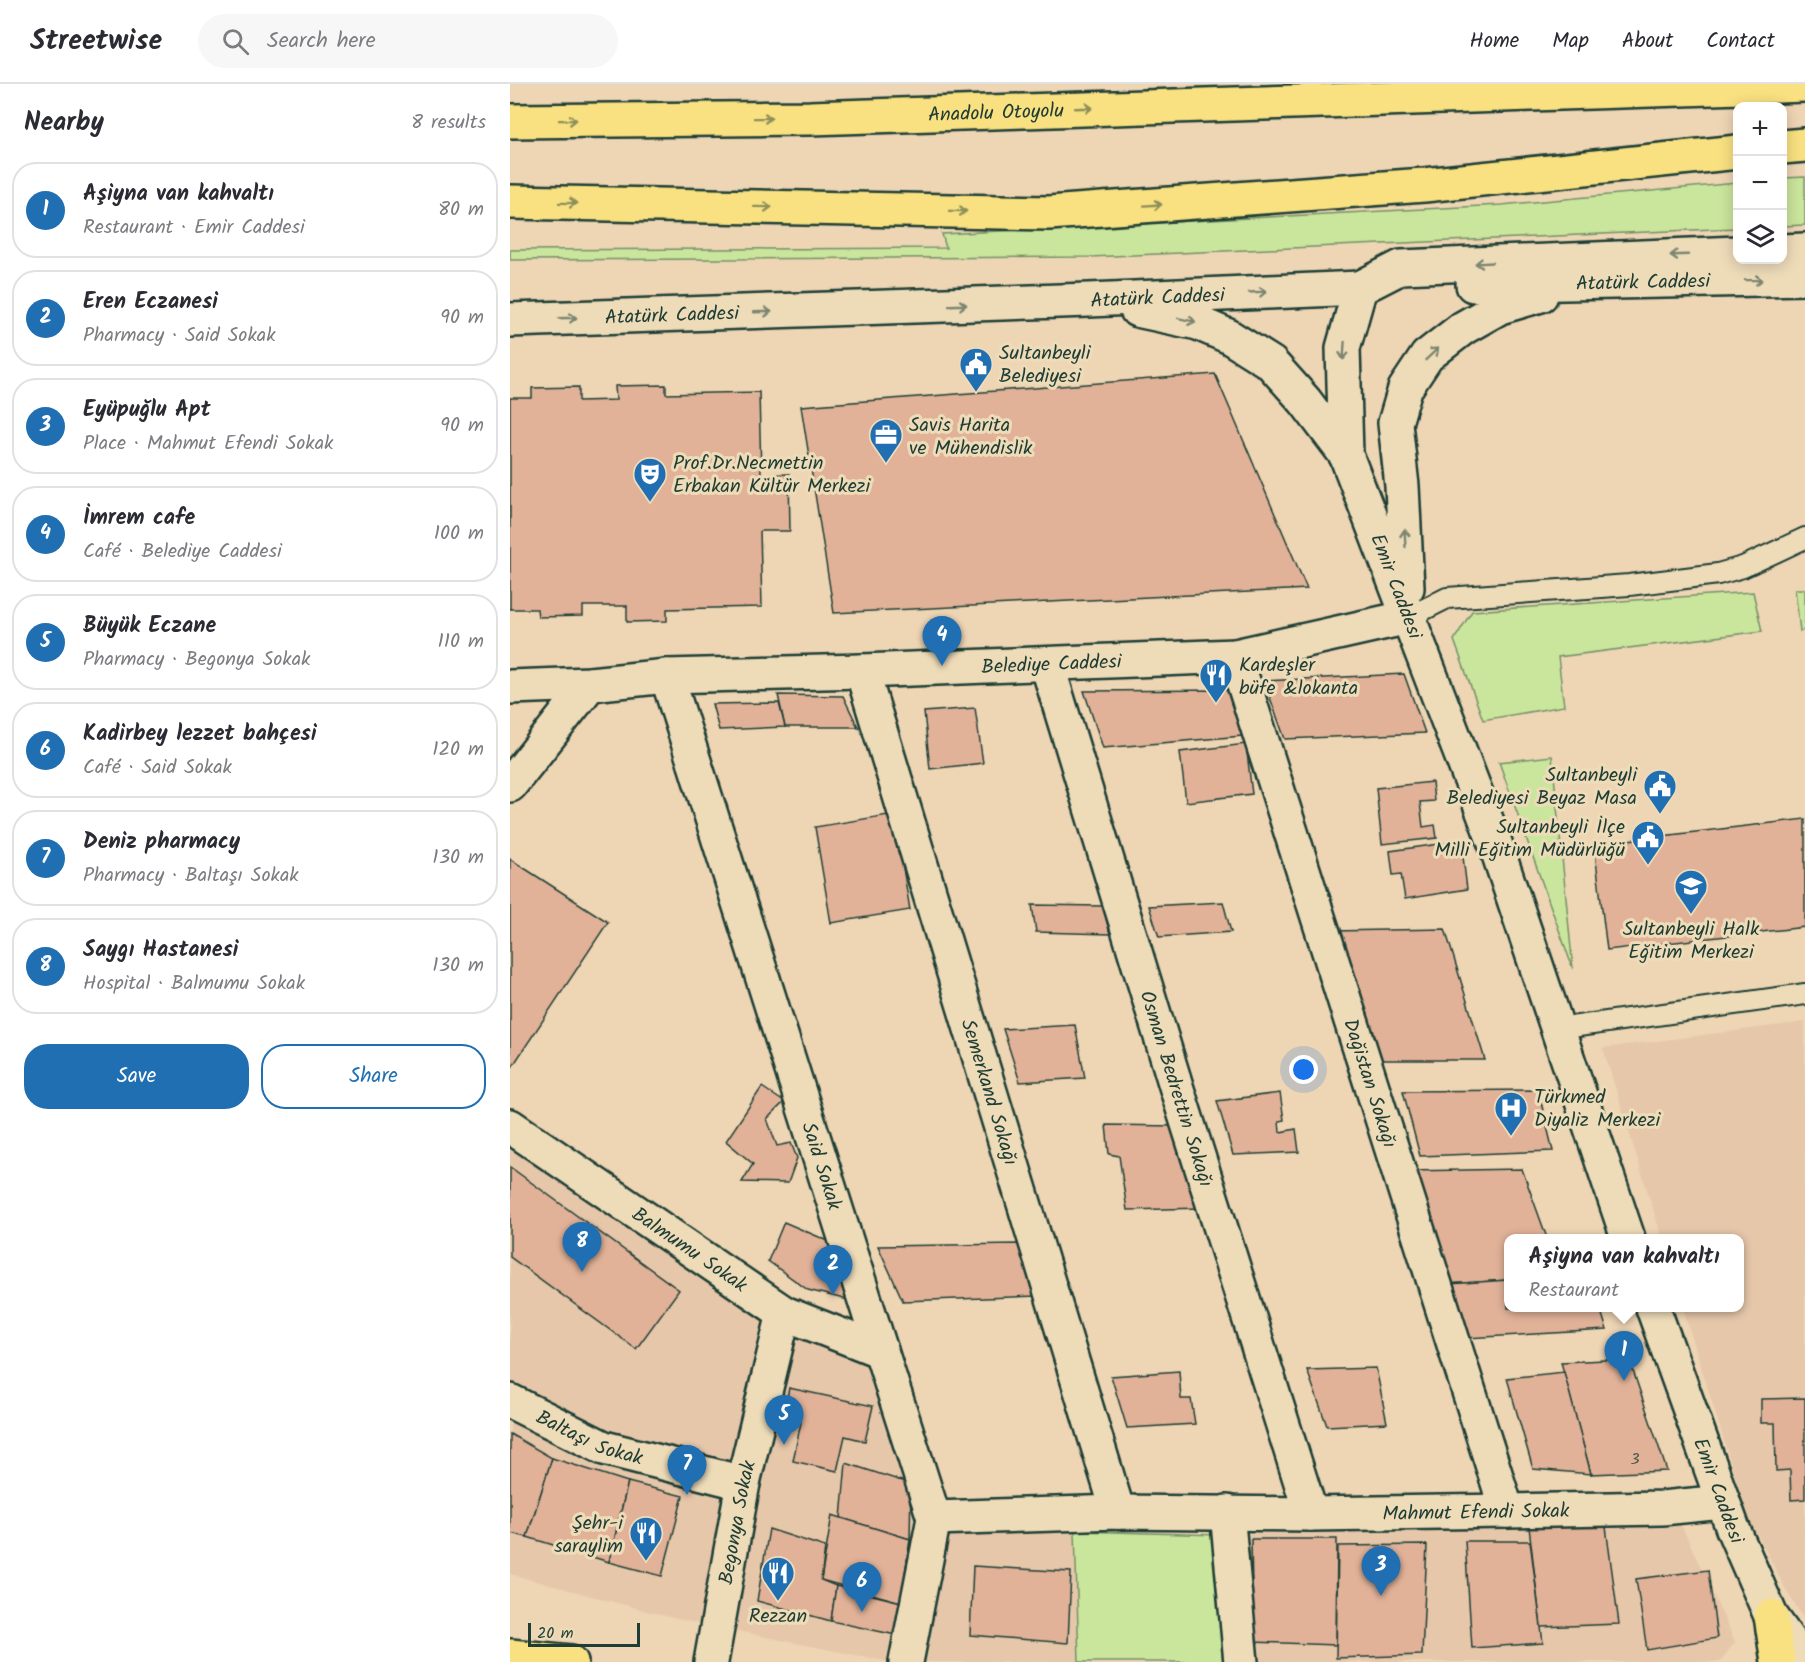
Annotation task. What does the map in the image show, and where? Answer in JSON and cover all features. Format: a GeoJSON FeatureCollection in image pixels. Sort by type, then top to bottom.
{"type":"FeatureCollection","features":[{"type":"Feature","properties":{"kind":"main road","name":"Anadolu Otoyolu"},"geometry":{"type":"LineString","coordinates":[[510,121],[810,118],[1805,85]]}},
{"type":"Feature","properties":{"kind":"main road"},"geometry":{"type":"LineString","coordinates":[[1787,147],[1805,145]]}},
{"type":"Feature","properties":{"kind":"main road"},"geometry":{"type":"LineString","coordinates":[[510,202],[1049,213],[1424,185],[1733,152]]}},
{"type":"Feature","properties":{"kind":"main road"},"geometry":{"type":"LineString","coordinates":[[1771,1616],[1778,1662]]}},
{"type":"Feature","properties":{"kind":"main road"},"geometry":{"type":"LineString","coordinates":[[510,1656],[571,1662]]}},
{"type":"Feature","properties":{"kind":"street"},"geometry":{"type":"LineString","coordinates":[[1787,251],[1805,250]]}},
{"type":"Feature","properties":{"kind":"street"},"geometry":{"type":"LineString","coordinates":[[1360,288],[1401,267],[1733,253]]}},
{"type":"Feature","properties":{"kind":"street","name":"Atatürk Caddesi"},"geometry":{"type":"LineString","coordinates":[[510,320],[1360,288],[1805,279]]}},
{"type":"Feature","properties":{"kind":"street"},"geometry":{"type":"LineString","coordinates":[[1409,617],[1402,486],[1395,423],[1405,388],[1427,356],[1463,328],[1500,307],[1582,283]]}},
{"type":"Feature","properties":{"kind":"street","name":"Emir Caddesi"},"geometry":{"type":"LineString","coordinates":[[1360,288],[1343,348],[1346,455],[1495,843],[1626,1234]]}},
{"type":"Feature","properties":{"kind":"street"},"geometry":{"type":"LineString","coordinates":[[1089,300],[1198,323],[1228,336],[1271,363],[1305,401],[1346,455]]}},
{"type":"Feature","properties":{"kind":"street","name":"Belediye Caddesi"},"geometry":{"type":"LineString","coordinates":[[510,687],[590,684],[667,676],[861,671],[1235,656],[1409,617]]}},
{"type":"Feature","properties":{"kind":"street","name":"Dağistan Sokağı"},"geometry":{"type":"LineString","coordinates":[[1235,656],[1508,1511]]}},
{"type":"Feature","properties":{"kind":"street","name":"Osman Bedrettin Sokağı"},"geometry":{"type":"LineString","coordinates":[[1047,664],[1176,1086],[1311,1514]]}},
{"type":"Feature","properties":{"kind":"street","name":"Semerkand Sokağı"},"geometry":{"type":"LineString","coordinates":[[861,671],[1118,1512]]}},
{"type":"Feature","properties":{"kind":"street","name":"Said Sokak"},"geometry":{"type":"LineString","coordinates":[[667,676],[934,1518],[906,1662]]}},
{"type":"Feature","properties":{"kind":"street"},"geometry":{"type":"LineString","coordinates":[[510,785],[590,684]]}},
{"type":"Feature","properties":{"kind":"street","name":"Balmumu Sokak"},"geometry":{"type":"LineString","coordinates":[[510,1126],[784,1313],[881,1351]]}},
{"type":"Feature","properties":{"kind":"street","name":"Emir Caddesi"},"geometry":{"type":"LineString","coordinates":[[1654,1312],[1723,1502],[1771,1616],[1804,1662]]}},
{"type":"Feature","properties":{"kind":"street","name":"Begonya Sokak"},"geometry":{"type":"LineString","coordinates":[[711,1662],[743,1484],[784,1313]]}},
{"type":"Feature","properties":{"kind":"street","name":"Baltaşı Sokak"},"geometry":{"type":"LineString","coordinates":[[510,1401],[604,1448],[743,1484]]}},
{"type":"Feature","properties":{"kind":"street","name":"Mahmut Efendi Sokak"},"geometry":{"type":"LineString","coordinates":[[934,1518],[1118,1512],[1311,1514],[1662,1508],[1723,1502]]}},
{"type":"Feature","properties":{"kind":"street"},"geometry":{"type":"LineString","coordinates":[[1227,1512],[1241,1662]]}},
{"type":"Feature","properties":{"kind":"lane"},"geometry":{"type":"LineString","coordinates":[[1409,617],[1447,598],[1629,585],[1718,574],[1743,567],[1805,538]]}},
{"type":"Feature","properties":{"kind":"lane"},"geometry":{"type":"LineString","coordinates":[[1557,1029],[1805,994]]}},
{"type":"Feature","properties":{"kind":"shaded area"},"geometry":{"type":"Polygon","coordinates":[[[1805,1022],[1805,1620],[1787,1592],[1746,1512],[1684,1312],[1744,1312],[1744,1234],[1661,1234],[1603,1048],[1805,1022]]]}},
{"type":"Feature","properties":{"kind":"shaded area"},"geometry":{"type":"Polygon","coordinates":[[[510,1146],[758,1314],[868,1361],[921,1520],[1075,1531],[1079,1662],[890,1662],[673,1618],[510,1574],[510,1146]]]}},
{"type":"Feature","properties":{"kind":"shaded area"},"geometry":{"type":"Polygon","coordinates":[[[1678,1518],[1735,1642],[1720,1662],[1226,1662],[1220,1535],[1678,1518]]]}},
{"type":"Feature","properties":{"kind":"green space"},"geometry":{"type":"Polygon","coordinates":[[[1805,177],[1805,225],[1787,226],[1787,178],[1805,177]]]}},
{"type":"Feature","properties":{"kind":"green space"},"geometry":{"type":"Polygon","coordinates":[[[1733,183],[1733,228],[1090,257],[510,260],[510,250],[946,248],[942,234],[1501,205],[1733,183]]]}},
{"type":"Feature","properties":{"kind":"green space"},"geometry":{"type":"Polygon","coordinates":[[[1795,589],[1805,589],[1805,630],[1800,631],[1795,589]]]}},
{"type":"Feature","properties":{"kind":"green space"},"geometry":{"type":"Polygon","coordinates":[[[1753,592],[1762,631],[1558,657],[1564,706],[1483,720],[1454,640],[1472,611],[1753,592]]]}},
{"type":"Feature","properties":{"kind":"green space"},"geometry":{"type":"Polygon","coordinates":[[[1552,756],[1573,969],[1499,762],[1552,756]]]}},
{"type":"Feature","properties":{"kind":"green space"},"geometry":{"type":"Polygon","coordinates":[[[1075,1531],[1220,1535],[1226,1662],[1079,1662],[1075,1531]]]}},
{"type":"Feature","properties":{"kind":"building","name":"Sultanbeyli Belediyesi"},"geometry":{"type":"Polygon","coordinates":[[[1215,374],[1307,589],[834,613],[801,406],[1215,374]]]}},
{"type":"Feature","properties":{"kind":"building","name":"Prof.Dr.Necmettin Erbakan Kültür Merkezi"},"geometry":{"type":"Polygon","coordinates":[[[666,385],[666,394],[759,392],[761,475],[789,474],[790,531],[760,531],[762,607],[667,609],[667,621],[627,622],[627,606],[583,606],[583,616],[538,617],[537,609],[510,609],[510,398],[532,398],[532,388],[579,387],[579,401],[616,400],[615,386],[666,385]]]}},
{"type":"Feature","properties":{"kind":"building"},"geometry":{"type":"Polygon","coordinates":[[[1404,674],[1425,733],[1285,739],[1264,681],[1404,674]]]}},
{"type":"Feature","properties":{"kind":"building"},"geometry":{"type":"Polygon","coordinates":[[[1227,690],[1242,736],[1103,748],[1084,691],[1227,690]]]}},
{"type":"Feature","properties":{"kind":"building"},"geometry":{"type":"Polygon","coordinates":[[[778,695],[843,696],[858,727],[785,727],[778,695]]]}},
{"type":"Feature","properties":{"kind":"building"},"geometry":{"type":"Polygon","coordinates":[[[779,703],[785,727],[719,730],[712,704],[779,703]]]}},
{"type":"Feature","properties":{"kind":"building"},"geometry":{"type":"Polygon","coordinates":[[[975,708],[983,763],[930,769],[924,712],[975,708]]]}},
{"type":"Feature","properties":{"kind":"building"},"geometry":{"type":"Polygon","coordinates":[[[1246,744],[1252,794],[1186,802],[1180,752],[1246,744]]]}},
{"type":"Feature","properties":{"kind":"building"},"geometry":{"type":"Polygon","coordinates":[[[1432,782],[1434,801],[1420,802],[1423,827],[1435,825],[1437,838],[1382,844],[1376,788],[1432,782]]]}},
{"type":"Feature","properties":{"kind":"building"},"geometry":{"type":"Polygon","coordinates":[[[894,814],[910,910],[831,923],[815,827],[894,814]]]}},
{"type":"Feature","properties":{"kind":"building"},"geometry":{"type":"Polygon","coordinates":[[[1805,819],[1805,927],[1607,950],[1594,844],[1805,819]]]}},
{"type":"Feature","properties":{"kind":"building"},"geometry":{"type":"Polygon","coordinates":[[[1461,841],[1467,889],[1405,899],[1401,874],[1393,875],[1390,851],[1461,841]]]}},
{"type":"Feature","properties":{"kind":"building"},"geometry":{"type":"Polygon","coordinates":[[[510,859],[608,922],[510,1070],[510,859]]]}},
{"type":"Feature","properties":{"kind":"building"},"geometry":{"type":"Polygon","coordinates":[[[1223,902],[1231,932],[1159,937],[1149,906],[1223,902]]]}},
{"type":"Feature","properties":{"kind":"building"},"geometry":{"type":"Polygon","coordinates":[[[1032,905],[1103,906],[1110,934],[1036,932],[1032,905]]]}},
{"type":"Feature","properties":{"kind":"building"},"geometry":{"type":"Polygon","coordinates":[[[1445,929],[1485,1060],[1376,1060],[1332,931],[1445,929]]]}},
{"type":"Feature","properties":{"kind":"building"},"geometry":{"type":"Polygon","coordinates":[[[1075,1025],[1085,1078],[1020,1082],[1003,1029],[1075,1025]]]}},
{"type":"Feature","properties":{"kind":"building"},"geometry":{"type":"Polygon","coordinates":[[[762,1087],[784,1102],[767,1119],[777,1146],[791,1143],[797,1158],[788,1183],[742,1182],[753,1164],[726,1141],[762,1087]]]}},
{"type":"Feature","properties":{"kind":"building"},"geometry":{"type":"Polygon","coordinates":[[[1538,1090],[1553,1151],[1420,1156],[1403,1091],[1538,1090]]]}},
{"type":"Feature","properties":{"kind":"building"},"geometry":{"type":"Polygon","coordinates":[[[1280,1093],[1284,1120],[1279,1121],[1280,1132],[1296,1129],[1299,1152],[1233,1155],[1217,1101],[1280,1093]]]}},
{"type":"Feature","properties":{"kind":"building"},"geometry":{"type":"Polygon","coordinates":[[[1106,1125],[1175,1126],[1202,1208],[1127,1210],[1119,1156],[1109,1154],[1106,1125]]]}},
{"type":"Feature","properties":{"kind":"building"},"geometry":{"type":"Polygon","coordinates":[[[510,1167],[679,1290],[636,1349],[510,1257],[510,1167]]]}},
{"type":"Feature","properties":{"kind":"building"},"geometry":{"type":"Polygon","coordinates":[[[1522,1169],[1546,1234],[1504,1234],[1504,1280],[1448,1284],[1407,1171],[1522,1169]]]}},
{"type":"Feature","properties":{"kind":"building"},"geometry":{"type":"Polygon","coordinates":[[[784,1222],[826,1240],[836,1227],[856,1302],[808,1290],[768,1261],[784,1222]]]}},
{"type":"Feature","properties":{"kind":"building"},"geometry":{"type":"Polygon","coordinates":[[[1019,1244],[1037,1296],[903,1301],[878,1246],[1019,1244]]]}},
{"type":"Feature","properties":{"kind":"building"},"geometry":{"type":"Polygon","coordinates":[[[1504,1280],[1504,1312],[1601,1312],[1607,1330],[1466,1338],[1448,1284],[1504,1280]]]}},
{"type":"Feature","properties":{"kind":"building"},"geometry":{"type":"Polygon","coordinates":[[[1629,1359],[1667,1471],[1591,1474],[1561,1362],[1629,1359]]]}},
{"type":"Feature","properties":{"kind":"building"},"geometry":{"type":"Polygon","coordinates":[[[1376,1368],[1387,1423],[1327,1426],[1307,1370],[1376,1368]]]}},
{"type":"Feature","properties":{"kind":"building"},"geometry":{"type":"Polygon","coordinates":[[[1179,1371],[1181,1399],[1191,1399],[1195,1424],[1127,1428],[1111,1376],[1179,1371]]]}},
{"type":"Feature","properties":{"kind":"building"},"geometry":{"type":"Polygon","coordinates":[[[1564,1372],[1591,1474],[1533,1469],[1507,1378],[1564,1372]]]}},
{"type":"Feature","properties":{"kind":"building"},"geometry":{"type":"Polygon","coordinates":[[[789,1388],[873,1406],[865,1441],[845,1436],[837,1471],[793,1461],[801,1422],[783,1418],[789,1388]]]}},
{"type":"Feature","properties":{"kind":"building"},"geometry":{"type":"Polygon","coordinates":[[[1805,1398],[1805,1499],[1791,1500],[1790,1470],[1776,1471],[1775,1423],[1761,1423],[1761,1399],[1805,1398]]]}},
{"type":"Feature","properties":{"kind":"building"},"geometry":{"type":"Polygon","coordinates":[[[510,1434],[552,1458],[527,1537],[510,1533],[510,1434]]]}},
{"type":"Feature","properties":{"kind":"building"},"geometry":{"type":"Polygon","coordinates":[[[552,1458],[628,1482],[609,1562],[527,1537],[552,1458]]]}},
{"type":"Feature","properties":{"kind":"building"},"geometry":{"type":"Polygon","coordinates":[[[846,1463],[911,1484],[910,1539],[841,1518],[846,1463]]]}},
{"type":"Feature","properties":{"kind":"building"},"geometry":{"type":"Polygon","coordinates":[[[628,1482],[683,1496],[662,1576],[609,1562],[628,1482]]]}},
{"type":"Feature","properties":{"kind":"building"},"geometry":{"type":"Polygon","coordinates":[[[832,1515],[910,1539],[901,1602],[821,1580],[832,1515]]]}},
{"type":"Feature","properties":{"kind":"building"},"geometry":{"type":"Polygon","coordinates":[[[1529,1527],[1606,1527],[1619,1624],[1541,1627],[1529,1527]]]}},
{"type":"Feature","properties":{"kind":"building"},"geometry":{"type":"Polygon","coordinates":[[[769,1529],[825,1547],[821,1580],[836,1586],[831,1621],[757,1601],[769,1529]]]}},
{"type":"Feature","properties":{"kind":"building"},"geometry":{"type":"Polygon","coordinates":[[[1251,1539],[1337,1539],[1336,1645],[1253,1642],[1251,1539]]]}},
{"type":"Feature","properties":{"kind":"building"},"geometry":{"type":"Polygon","coordinates":[[[1465,1541],[1530,1541],[1543,1643],[1472,1648],[1465,1541]]]}},
{"type":"Feature","properties":{"kind":"building"},"geometry":{"type":"Polygon","coordinates":[[[1427,1545],[1422,1655],[1336,1658],[1338,1546],[1427,1545]]]}},
{"type":"Feature","properties":{"kind":"building"},"geometry":{"type":"Polygon","coordinates":[[[973,1566],[1071,1572],[1068,1643],[970,1635],[973,1566]]]}},
{"type":"Feature","properties":{"kind":"building"},"geometry":{"type":"Polygon","coordinates":[[[1708,1570],[1717,1638],[1647,1650],[1636,1579],[1708,1570]]]}},
{"type":"Feature","properties":{"kind":"building"},"geometry":{"type":"Polygon","coordinates":[[[836,1586],[901,1602],[896,1635],[831,1621],[836,1586]]]}},
{"type":"Feature","properties":{"kind":"place","name":"Sultanbeyli Belediyesi"},"geometry":{"type":"Point","coordinates":[976,393]}},
{"type":"Feature","properties":{"kind":"place","name":"Savis Harita ve Mühendislik"},"geometry":{"type":"Point","coordinates":[886,464]}},
{"type":"Feature","properties":{"kind":"place","name":"Prof.Dr.Necmettin Erbakan Kültür Merkezi"},"geometry":{"type":"Point","coordinates":[650,503]}},
{"type":"Feature","properties":{"kind":"place","name":"İmrem cafe"},"geometry":{"type":"Point","coordinates":[942,666]}},
{"type":"Feature","properties":{"kind":"place","name":"Kardeşler büfe &lokanta"},"geometry":{"type":"Point","coordinates":[1216,704]}},
{"type":"Feature","properties":{"kind":"place","name":"Sultanbeyli Belediyesi Beyaz Masa"},"geometry":{"type":"Point","coordinates":[1660,815]}},
{"type":"Feature","properties":{"kind":"place","name":"Sultanbeyli İlçe Milli Eğitim Müdürlüğü"},"geometry":{"type":"Point","coordinates":[1648,866]}},
{"type":"Feature","properties":{"kind":"place","name":"Sultanbeyli Halk Eğitim Merkezi"},"geometry":{"type":"Point","coordinates":[1691,915]}},
{"type":"Feature","properties":{"kind":"place","name":"Türkmed Diyaliz Merkezi"},"geometry":{"type":"Point","coordinates":[1511,1137]}},
{"type":"Feature","properties":{"kind":"place","name":"Saygı Hastanesi"},"geometry":{"type":"Point","coordinates":[582,1272]}},
{"type":"Feature","properties":{"kind":"place","name":"Eren Eczanesi"},"geometry":{"type":"Point","coordinates":[833,1295]}},
{"type":"Feature","properties":{"kind":"place","name":"Aşiyna van kahvaltı"},"geometry":{"type":"Point","coordinates":[1624,1381]}},
{"type":"Feature","properties":{"kind":"place","name":"Büyük Eczane"},"geometry":{"type":"Point","coordinates":[784,1445]}},
{"type":"Feature","properties":{"kind":"place","name":"Deniz pharmacy"},"geometry":{"type":"Point","coordinates":[687,1495]}},
{"type":"Feature","properties":{"kind":"place","name":"Şehr-i saraylim"},"geometry":{"type":"Point","coordinates":[646,1562]}},
{"type":"Feature","properties":{"kind":"place","name":"Eyüpuğlu Apt"},"geometry":{"type":"Point","coordinates":[1381,1596]}},
{"type":"Feature","properties":{"kind":"place","name":"Rezzan"},"geometry":{"type":"Point","coordinates":[778,1602]}},
{"type":"Feature","properties":{"kind":"place","name":"Kadirbey lezzet bahçesi"},"geometry":{"type":"Point","coordinates":[862,1612]}}]}
